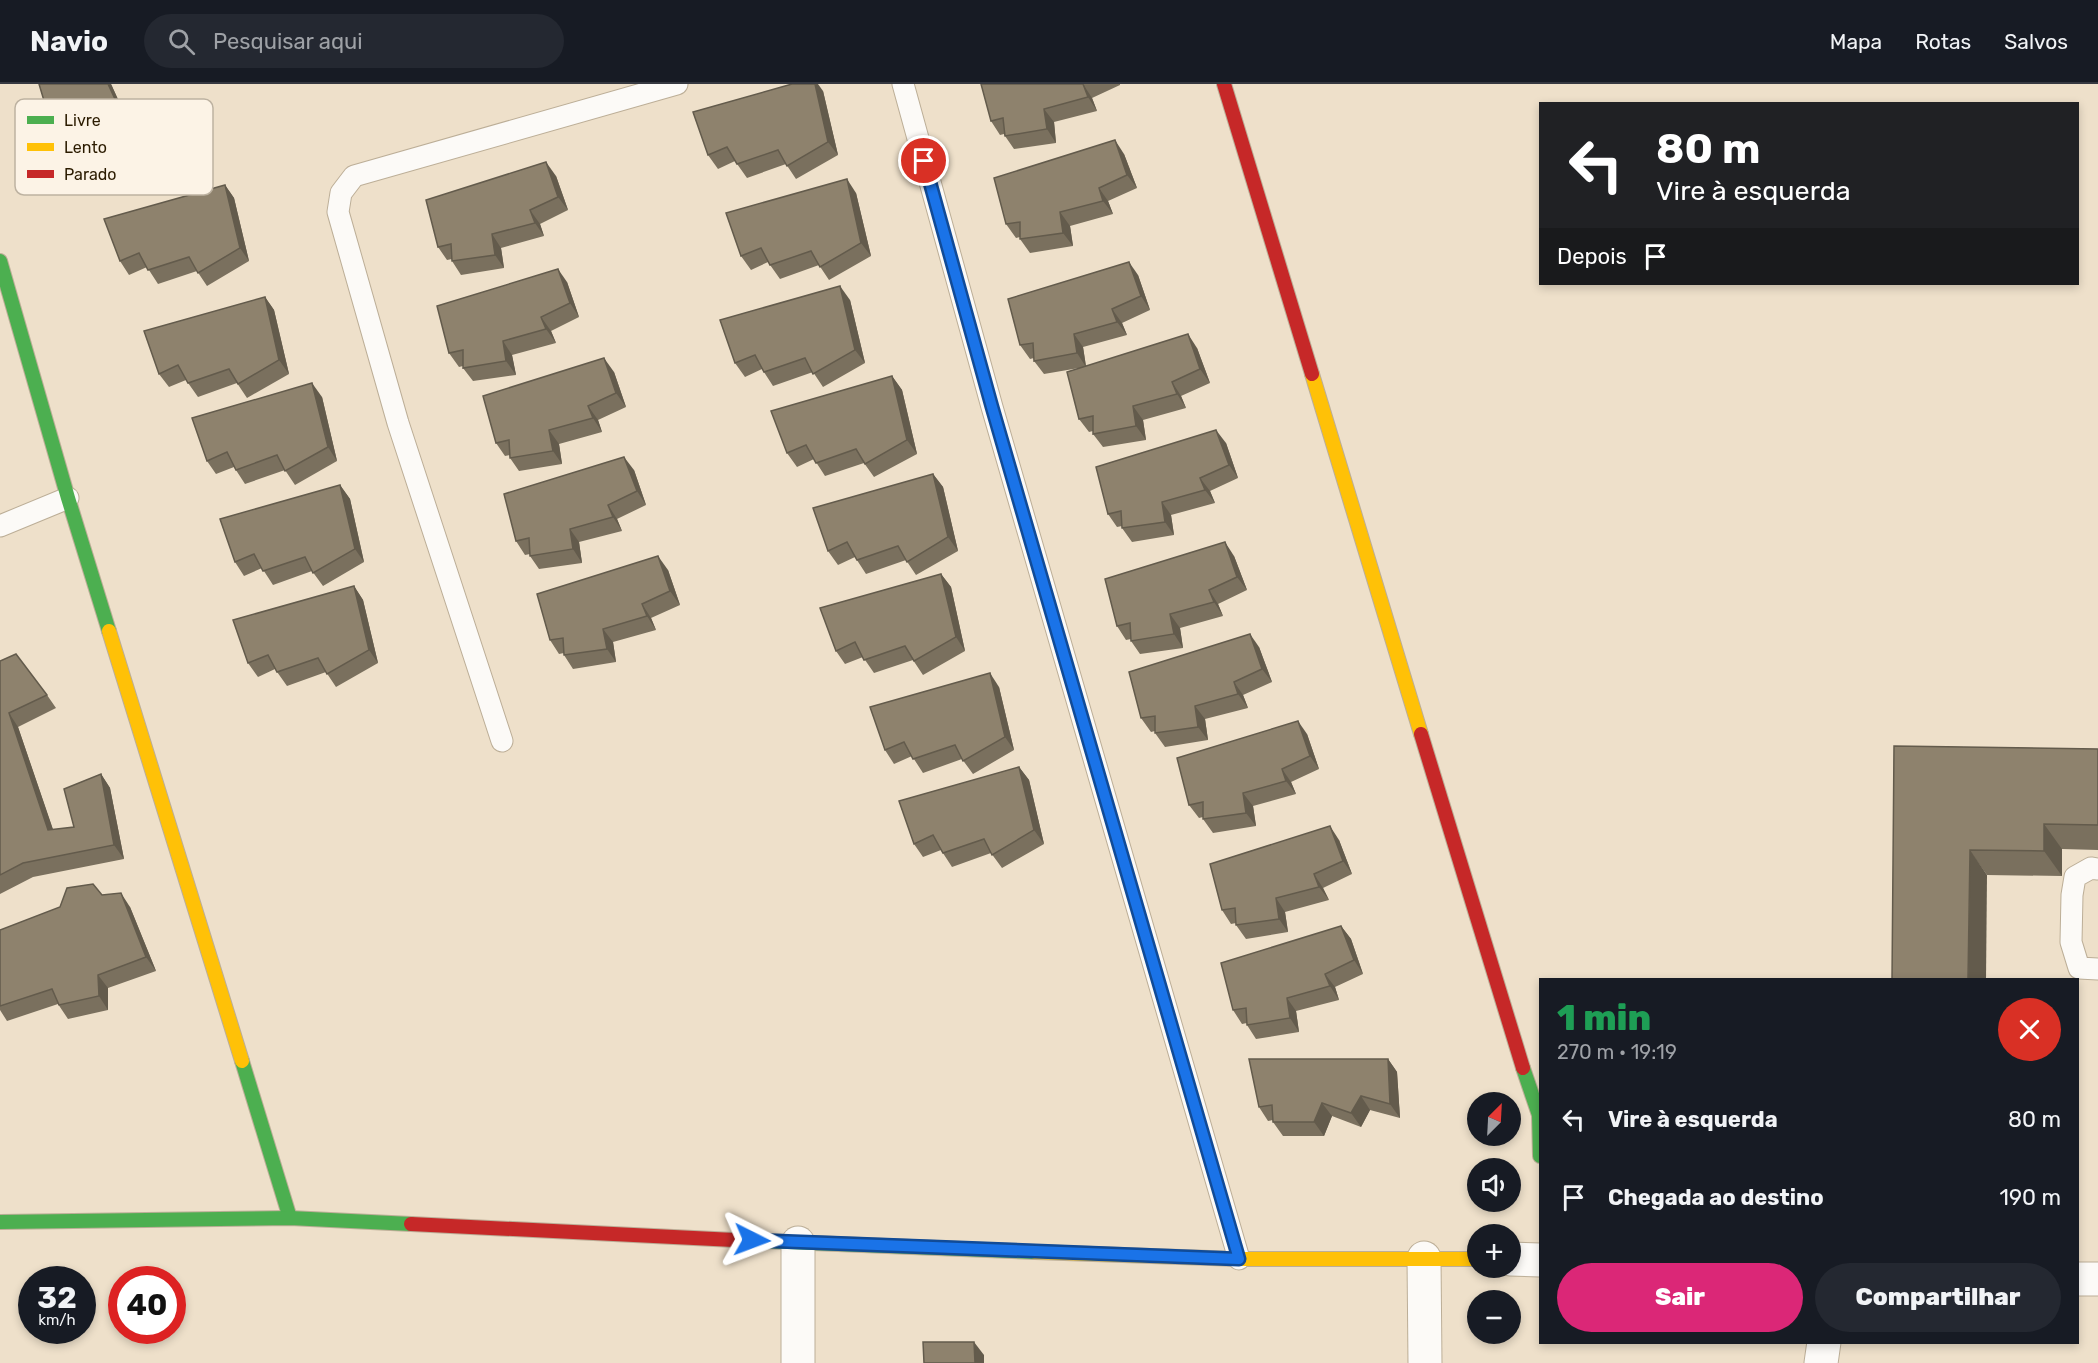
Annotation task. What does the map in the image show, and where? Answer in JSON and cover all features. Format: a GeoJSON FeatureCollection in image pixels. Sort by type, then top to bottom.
{"type":"FeatureCollection","features":[{"type":"Feature","properties":{"kind":"street"},"geometry":{"type":"LineString","coordinates":[[1224,84],[1513,1037],[1539,1115]]}},
{"type":"Feature","properties":{"kind":"street"},"geometry":{"type":"LineString","coordinates":[[0,261],[68,498],[290,1218]]}},
{"type":"Feature","properties":{"kind":"street"},"geometry":{"type":"LineString","coordinates":[[0,1222],[290,1218],[798,1242],[1239,1259],[1467,1259]]}},
{"type":"Feature","properties":{"kind":"street"},"geometry":{"type":"LineString","coordinates":[[798,1242],[798,1363]]}},
{"type":"Feature","properties":{"kind":"street"},"geometry":{"type":"LineString","coordinates":[[1424,1258],[1425,1363]]}},
{"type":"Feature","properties":{"kind":"street"},"geometry":{"type":"LineString","coordinates":[[1521,1259],[1539,1260]]}},
{"type":"Feature","properties":{"kind":"street"},"geometry":{"type":"LineString","coordinates":[[2079,1279],[2098,1279]]}},
{"type":"Feature","properties":{"kind":"street"},"geometry":{"type":"LineString","coordinates":[[1821,1363],[1824,1344]]}},
{"type":"Feature","properties":{"kind":"lane"},"geometry":{"type":"LineString","coordinates":[[502,741],[398,423],[338,212],[341,193],[354,176],[677,84]]}},
{"type":"Feature","properties":{"kind":"lane"},"geometry":{"type":"LineString","coordinates":[[903,84],[992,407],[1239,1259]]}},
{"type":"Feature","properties":{"kind":"lane"},"geometry":{"type":"LineString","coordinates":[[0,526],[68,498]]}},
{"type":"Feature","properties":{"kind":"lane"},"geometry":{"type":"LineString","coordinates":[[2098,869],[2091,868],[2075,877],[2072,895],[2071,942],[2079,968],[2098,969]]}},
{"type":"Feature","properties":{"kind":"building"},"geometry":{"type":"Polygon","coordinates":[[[39,84],[108,84],[115,99],[44,99],[39,84]]]}},
{"type":"Feature","properties":{"kind":"building"},"geometry":{"type":"Polygon","coordinates":[[[792,84],[815,84],[828,142],[787,166],[778,150],[737,164],[727,147],[708,155],[693,112],[792,84]]]}},
{"type":"Feature","properties":{"kind":"building"},"geometry":{"type":"Polygon","coordinates":[[[981,84],[1083,84],[1088,97],[1044,109],[1047,129],[1005,136],[1003,118],[991,121],[981,84]]]}},
{"type":"Feature","properties":{"kind":"building"},"geometry":{"type":"Polygon","coordinates":[[[1115,140],[1127,175],[1099,188],[1103,201],[1060,212],[1063,233],[1020,239],[1020,222],[1006,224],[994,178],[1115,140]]]}},
{"type":"Feature","properties":{"kind":"building"},"geometry":{"type":"Polygon","coordinates":[[[546,162],[558,197],[530,210],[535,223],[492,234],[495,255],[452,261],[451,244],[438,247],[426,200],[546,162]]]}},
{"type":"Feature","properties":{"kind":"building"},"geometry":{"type":"Polygon","coordinates":[[[847,179],[861,243],[820,267],[811,251],[770,265],[761,248],[741,256],[726,213],[847,179]]]}},
{"type":"Feature","properties":{"kind":"building"},"geometry":{"type":"Polygon","coordinates":[[[225,185],[240,248],[198,273],[189,257],[148,270],[139,253],[120,261],[104,219],[189,195],[213,195],[213,188],[225,185]]]}},
{"type":"Feature","properties":{"kind":"building"},"geometry":{"type":"Polygon","coordinates":[[[1129,262],[1141,296],[1112,309],[1117,322],[1074,334],[1077,353],[1034,361],[1033,343],[1020,345],[1008,299],[1129,262]]]}},
{"type":"Feature","properties":{"kind":"building"},"geometry":{"type":"Polygon","coordinates":[[[558,269],[570,303],[541,317],[546,329],[503,341],[506,361],[463,368],[463,350],[449,353],[437,306],[558,269]]]}},
{"type":"Feature","properties":{"kind":"building"},"geometry":{"type":"Polygon","coordinates":[[[840,286],[855,350],[813,374],[805,358],[764,372],[755,355],[735,363],[720,320],[840,286]]]}},
{"type":"Feature","properties":{"kind":"building"},"geometry":{"type":"Polygon","coordinates":[[[265,297],[279,360],[238,384],[229,369],[188,383],[178,365],[159,374],[144,331],[265,297]]]}},
{"type":"Feature","properties":{"kind":"building"},"geometry":{"type":"Polygon","coordinates":[[[1188,334],[1200,369],[1172,382],[1177,394],[1133,406],[1136,426],[1093,434],[1093,416],[1079,419],[1067,372],[1188,334]]]}},
{"type":"Feature","properties":{"kind":"building"},"geometry":{"type":"Polygon","coordinates":[[[604,358],[616,393],[588,406],[593,418],[549,430],[553,451],[510,458],[509,440],[496,443],[483,396],[604,358]]]}},
{"type":"Feature","properties":{"kind":"building"},"geometry":{"type":"Polygon","coordinates":[[[892,376],[907,440],[865,464],[856,449],[816,463],[806,445],[787,453],[771,411],[892,376]]]}},
{"type":"Feature","properties":{"kind":"building"},"geometry":{"type":"Polygon","coordinates":[[[312,383],[328,447],[285,471],[277,455],[236,470],[227,452],[207,461],[192,418],[312,383]]]}},
{"type":"Feature","properties":{"kind":"building"},"geometry":{"type":"Polygon","coordinates":[[[1216,430],[1229,465],[1200,478],[1205,490],[1162,502],[1165,522],[1122,528],[1121,511],[1108,514],[1096,467],[1216,430]]]}},
{"type":"Feature","properties":{"kind":"building"},"geometry":{"type":"Polygon","coordinates":[[[624,457],[637,491],[608,505],[613,517],[570,529],[573,549],[530,556],[529,538],[516,541],[504,494],[624,457]]]}},
{"type":"Feature","properties":{"kind":"building"},"geometry":{"type":"Polygon","coordinates":[[[933,474],[948,537],[907,562],[898,546],[857,560],[847,542],[828,551],[813,508],[933,474]]]}},
{"type":"Feature","properties":{"kind":"building"},"geometry":{"type":"Polygon","coordinates":[[[340,485],[355,549],[313,573],[305,557],[263,571],[254,554],[235,562],[220,519],[340,485]]]}},
{"type":"Feature","properties":{"kind":"building"},"geometry":{"type":"Polygon","coordinates":[[[1225,542],[1237,577],[1209,590],[1214,602],[1170,614],[1174,634],[1131,641],[1130,623],[1117,626],[1105,579],[1225,542]]]}},
{"type":"Feature","properties":{"kind":"building"},"geometry":{"type":"Polygon","coordinates":[[[658,556],[670,591],[642,604],[647,616],[603,629],[607,649],[564,655],[563,638],[550,640],[537,594],[658,556]]]}},
{"type":"Feature","properties":{"kind":"building"},"geometry":{"type":"Polygon","coordinates":[[[941,574],[956,637],[914,661],[905,646],[864,660],[855,642],[836,651],[820,608],[941,574]]]}},
{"type":"Feature","properties":{"kind":"building"},"geometry":{"type":"Polygon","coordinates":[[[354,586],[369,650],[327,674],[318,658],[277,672],[268,655],[248,663],[233,620],[354,586]]]}},
{"type":"Feature","properties":{"kind":"building"},"geometry":{"type":"Polygon","coordinates":[[[1250,634],[1262,669],[1234,682],[1238,694],[1195,706],[1198,727],[1155,733],[1155,716],[1141,718],[1129,672],[1250,634]]]}},
{"type":"Feature","properties":{"kind":"building"},"geometry":{"type":"Polygon","coordinates":[[[16,654],[47,695],[9,713],[48,830],[74,827],[64,789],[101,774],[114,845],[23,863],[0,875],[0,661],[16,654]]]}},
{"type":"Feature","properties":{"kind":"building"},"geometry":{"type":"Polygon","coordinates":[[[990,673],[1005,737],[963,761],[955,745],[913,759],[904,742],[885,750],[870,707],[990,673]]]}},
{"type":"Feature","properties":{"kind":"building"},"geometry":{"type":"Polygon","coordinates":[[[1298,721],[1310,756],[1282,769],[1286,781],[1243,793],[1246,813],[1203,819],[1203,802],[1189,805],[1177,758],[1298,721]]]}},
{"type":"Feature","properties":{"kind":"building"},"geometry":{"type":"Polygon","coordinates":[[[1894,746],[2098,749],[2098,825],[2044,824],[2044,851],[1970,850],[1968,978],[1892,978],[1894,746]]]}},
{"type":"Feature","properties":{"kind":"building"},"geometry":{"type":"Polygon","coordinates":[[[1019,767],[1034,830],[992,855],[984,839],[943,853],[933,835],[914,844],[899,801],[1019,767]]]}},
{"type":"Feature","properties":{"kind":"building"},"geometry":{"type":"Polygon","coordinates":[[[1330,826],[1343,861],[1314,874],[1319,887],[1276,898],[1279,919],[1236,925],[1235,908],[1222,910],[1210,864],[1330,826]]]}},
{"type":"Feature","properties":{"kind":"building"},"geometry":{"type":"Polygon","coordinates":[[[93,884],[102,895],[121,893],[146,957],[98,975],[99,996],[59,1005],[52,989],[0,1006],[0,930],[60,907],[67,888],[93,884]]]}},
{"type":"Feature","properties":{"kind":"building"},"geometry":{"type":"Polygon","coordinates":[[[1341,926],[1354,960],[1325,974],[1330,986],[1287,998],[1290,1018],[1247,1025],[1246,1008],[1233,1010],[1221,963],[1341,926]]]}},
{"type":"Feature","properties":{"kind":"building"},"geometry":{"type":"Polygon","coordinates":[[[1249,1059],[1388,1059],[1390,1104],[1361,1096],[1351,1113],[1322,1103],[1314,1122],[1273,1122],[1272,1105],[1259,1107],[1249,1059]]]}},
{"type":"Feature","properties":{"kind":"building"},"geometry":{"type":"Polygon","coordinates":[[[923,1342],[974,1342],[975,1363],[924,1363],[923,1342]]]}},
{"type":"Feature","properties":{"kind":"traffic: fast"},"geometry":{"type":"LineString","coordinates":[[0,261],[109,631]]}},
{"type":"Feature","properties":{"kind":"traffic: fast"},"geometry":{"type":"LineString","coordinates":[[242,1061],[290,1218]]}},
{"type":"Feature","properties":{"kind":"traffic: fast"},"geometry":{"type":"LineString","coordinates":[[1523,1068],[1539,1115]]}},
{"type":"Feature","properties":{"kind":"traffic: fast"},"geometry":{"type":"LineString","coordinates":[[0,1222],[290,1218],[411,1224]]}},
{"type":"Feature","properties":{"kind":"traffic: fast"},"geometry":{"type":"LineString","coordinates":[[734,1240],[1035,1252]]}},
{"type":"Feature","properties":{"kind":"traffic: slow"},"geometry":{"type":"LineString","coordinates":[[1312,374],[1421,734]]}},
{"type":"Feature","properties":{"kind":"traffic: slow"},"geometry":{"type":"LineString","coordinates":[[109,631],[242,1061]]}},
{"type":"Feature","properties":{"kind":"traffic: slow"},"geometry":{"type":"LineString","coordinates":[[1035,1252],[1239,1259],[1467,1259]]}},
{"type":"Feature","properties":{"kind":"traffic: jam"},"geometry":{"type":"LineString","coordinates":[[1224,84],[1312,374]]}},
{"type":"Feature","properties":{"kind":"traffic: jam"},"geometry":{"type":"LineString","coordinates":[[1421,734],[1523,1068]]}},
{"type":"Feature","properties":{"kind":"traffic: jam"},"geometry":{"type":"LineString","coordinates":[[411,1224],[734,1240]]}},
{"type":"Feature","properties":{"kind":"route"},"geometry":{"type":"LineString","coordinates":[[752,1240],[1239,1259],[992,407],[924,161]]}}]}
